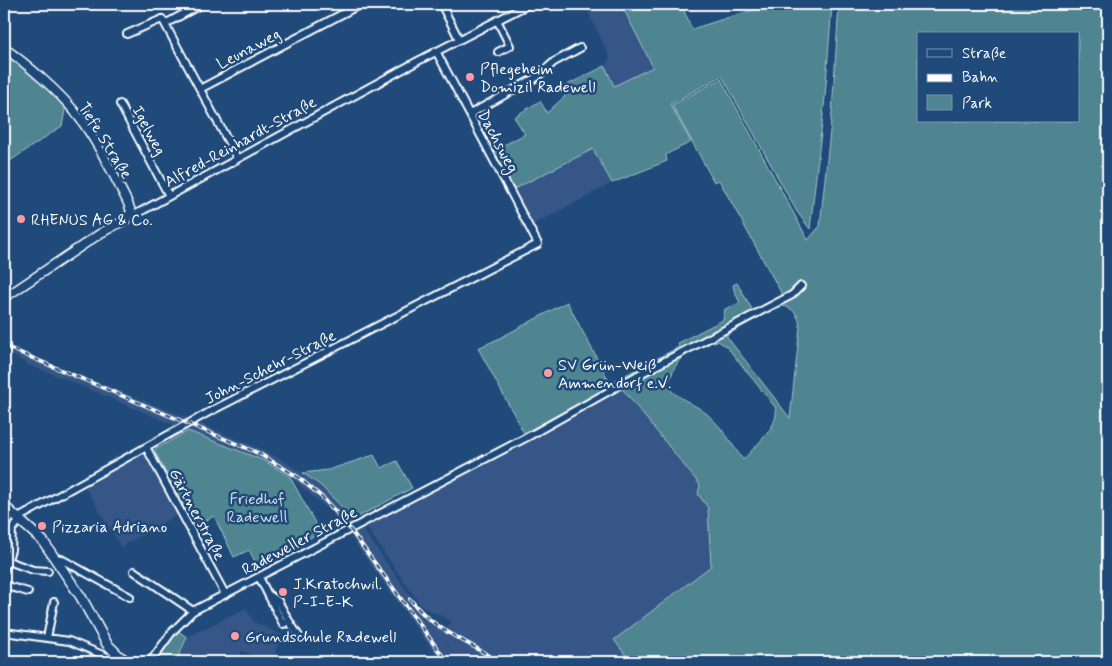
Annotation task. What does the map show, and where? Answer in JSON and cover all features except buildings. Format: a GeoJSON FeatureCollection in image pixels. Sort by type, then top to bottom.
{"type":"FeatureCollection","features":[{"type":"Feature","properties":{"kind":"main road"},"geometry":{"type":"LineString","coordinates":[[4,506],[43,541],[80,597],[107,644],[128,662]]}},
{"type":"Feature","properties":{"kind":"street"},"geometry":{"type":"LineString","coordinates":[[165,24],[202,4]]}},
{"type":"Feature","properties":{"kind":"street","name":"Leunaweg"},"geometry":{"type":"LineString","coordinates":[[200,89],[361,4]]}},
{"type":"Feature","properties":{"kind":"street"},"geometry":{"type":"LineString","coordinates":[[441,4],[459,39]]}},
{"type":"Feature","properties":{"kind":"street","name":"Alfred-Reinhardt-Straße"},"geometry":{"type":"LineString","coordinates":[[4,298],[101,233],[127,218],[130,214],[138,213],[436,51],[529,4]]}},
{"type":"Feature","properties":{"kind":"street"},"geometry":{"type":"LineString","coordinates":[[127,34],[162,19],[237,158]]}},
{"type":"Feature","properties":{"kind":"street"},"geometry":{"type":"LineString","coordinates":[[497,20],[510,46],[498,52]]}},
{"type":"Feature","properties":{"kind":"street","name":"Tiefe Straße"},"geometry":{"type":"LineString","coordinates":[[4,48],[52,89],[73,110],[96,143],[127,201],[131,211],[130,214]]}},
{"type":"Feature","properties":{"kind":"street"},"geometry":{"type":"LineString","coordinates":[[470,114],[538,77],[554,62],[580,48]]}},
{"type":"Feature","properties":{"kind":"street","name":"Dachsweg"},"geometry":{"type":"LineString","coordinates":[[436,51],[538,244]]}},
{"type":"Feature","properties":{"kind":"street","name":"Igelweg"},"geometry":{"type":"LineString","coordinates":[[120,104],[169,196]]}},
{"type":"Feature","properties":{"kind":"street","name":"John-Schehr-Straße"},"geometry":{"type":"LineString","coordinates":[[20,519],[220,406],[538,244]]}},
{"type":"Feature","properties":{"kind":"street","name":"Radeweller Straße"},"geometry":{"type":"LineString","coordinates":[[150,662],[172,632],[194,611],[792,295],[801,286]]}},
{"type":"Feature","properties":{"kind":"street","name":"Gärtnerstraße"},"geometry":{"type":"LineString","coordinates":[[146,447],[225,594]]}},
{"type":"Feature","properties":{"kind":"street"},"geometry":{"type":"LineString","coordinates":[[4,570],[12,541],[12,529],[20,519]]}},
{"type":"Feature","properties":{"kind":"street"},"geometry":{"type":"LineString","coordinates":[[55,558],[61,559],[130,597]]}},
{"type":"Feature","properties":{"kind":"street"},"geometry":{"type":"LineString","coordinates":[[8,560],[33,570],[48,571]]}},
{"type":"Feature","properties":{"kind":"street"},"geometry":{"type":"LineString","coordinates":[[134,571],[194,611]]}},
{"type":"Feature","properties":{"kind":"street"},"geometry":{"type":"LineString","coordinates":[[259,577],[283,624],[289,622],[300,638]]}},
{"type":"Feature","properties":{"kind":"street"},"geometry":{"type":"LineString","coordinates":[[4,585],[28,592]]}},
{"type":"Feature","properties":{"kind":"street"},"geometry":{"type":"LineString","coordinates":[[46,638],[54,602]]}},
{"type":"Feature","properties":{"kind":"street"},"geometry":{"type":"LineString","coordinates":[[4,632],[69,641],[115,660],[119,656]]}},
{"type":"Feature","properties":{"kind":"shaded area"},"geometry":{"type":"Polygon","coordinates":[[[584,4],[621,4],[653,67],[614,86],[605,66],[610,57],[584,4]]]}},
{"type":"Feature","properties":{"kind":"shaded area"},"geometry":{"type":"Polygon","coordinates":[[[593,149],[612,183],[533,225],[514,189],[593,149]]]}},
{"type":"Feature","properties":{"kind":"shaded area"},"geometry":{"type":"Polygon","coordinates":[[[4,342],[34,357],[190,419],[188,421],[197,425],[199,423],[258,448],[303,473],[320,485],[337,502],[353,521],[351,523],[357,531],[362,528],[419,608],[446,629],[451,621],[422,607],[364,524],[620,386],[700,485],[698,494],[708,508],[711,566],[615,640],[631,662],[460,662],[441,637],[459,662],[441,662],[349,535],[351,534],[345,526],[342,527],[332,513],[290,477],[265,461],[188,431],[191,429],[180,424],[176,426],[31,366],[4,350],[4,342]]]}},
{"type":"Feature","properties":{"kind":"shaded area"},"geometry":{"type":"Polygon","coordinates":[[[146,447],[182,512],[121,547],[82,482],[146,447]]]}},
{"type":"Feature","properties":{"kind":"shaded area","name":"Grundschule Radewell"},"geometry":{"type":"Polygon","coordinates":[[[246,608],[254,622],[282,635],[271,662],[242,651],[237,662],[176,662],[187,637],[246,608]]]}},
{"type":"Feature","properties":{"kind":"green space"},"geometry":{"type":"Polygon","coordinates":[[[621,4],[681,4],[692,29],[771,4],[832,4],[825,97],[810,229],[797,212],[722,76],[670,104],[691,142],[667,154],[667,161],[612,183],[593,149],[514,189],[493,151],[525,134],[514,117],[540,101],[547,113],[567,94],[563,87],[605,66],[614,86],[653,67],[621,4]]]}},
{"type":"Feature","properties":{"kind":"green space"},"geometry":{"type":"Polygon","coordinates":[[[839,4],[1108,4],[1108,662],[631,662],[614,640],[711,566],[708,508],[698,494],[700,485],[620,386],[611,386],[524,433],[478,348],[567,302],[610,383],[679,347],[678,343],[723,320],[725,309],[740,303],[733,285],[737,283],[753,311],[783,296],[719,180],[714,182],[672,105],[721,79],[808,240],[820,226],[832,112],[839,4]],[[783,306],[772,310],[727,335],[727,337],[790,418],[800,327],[795,313],[783,306]],[[718,341],[712,342],[682,358],[666,385],[675,394],[702,410],[712,419],[743,460],[771,428],[776,414],[775,407],[727,347],[718,341]]]}},
{"type":"Feature","properties":{"kind":"green space"},"geometry":{"type":"Polygon","coordinates":[[[14,58],[66,105],[62,126],[4,165],[4,69],[14,58]]]}},
{"type":"Feature","properties":{"kind":"green space","name":"Friedhof Radewell"},"geometry":{"type":"Polygon","coordinates":[[[188,431],[265,461],[290,477],[320,532],[259,569],[249,550],[234,557],[214,516],[195,527],[154,450],[188,431]]]}},
{"type":"Feature","properties":{"kind":"green space"},"geometry":{"type":"Polygon","coordinates":[[[374,455],[381,468],[397,461],[412,488],[354,519],[320,485],[303,473],[328,470],[374,455]]]}},
{"type":"Feature","properties":{"kind":"green space"},"geometry":{"type":"Polygon","coordinates":[[[178,631],[187,637],[176,662],[156,662],[178,631]]]}},
{"type":"Feature","properties":{"kind":"railway"},"geometry":{"type":"LineString","coordinates":[[4,346],[258,453],[298,477],[324,499],[344,521],[447,662]]}},
{"type":"Feature","properties":{"kind":"railway"},"geometry":{"type":"LineString","coordinates":[[410,599],[420,611],[441,628],[498,662]]}},
{"type":"Feature","properties":{"kind":"place","name":"Pflegeheim Domizil Radewell"},"geometry":{"type":"Point","coordinates":[470,77]}},
{"type":"Feature","properties":{"kind":"place","name":"RHENUS AG & Co."},"geometry":{"type":"Point","coordinates":[21,219]}},
{"type":"Feature","properties":{"kind":"place","name":"SV Grün-Weiß Ammendorf e.V."},"geometry":{"type":"Point","coordinates":[548,373]}},
{"type":"Feature","properties":{"kind":"place","name":"Pizzaria Adriano"},"geometry":{"type":"Point","coordinates":[42,526]}},
{"type":"Feature","properties":{"kind":"place","name":"J.Kratochwil. P-I-E-K"},"geometry":{"type":"Point","coordinates":[283,592]}},
{"type":"Feature","properties":{"kind":"place","name":"Grundschule Radewell"},"geometry":{"type":"Point","coordinates":[235,636]}}]}
